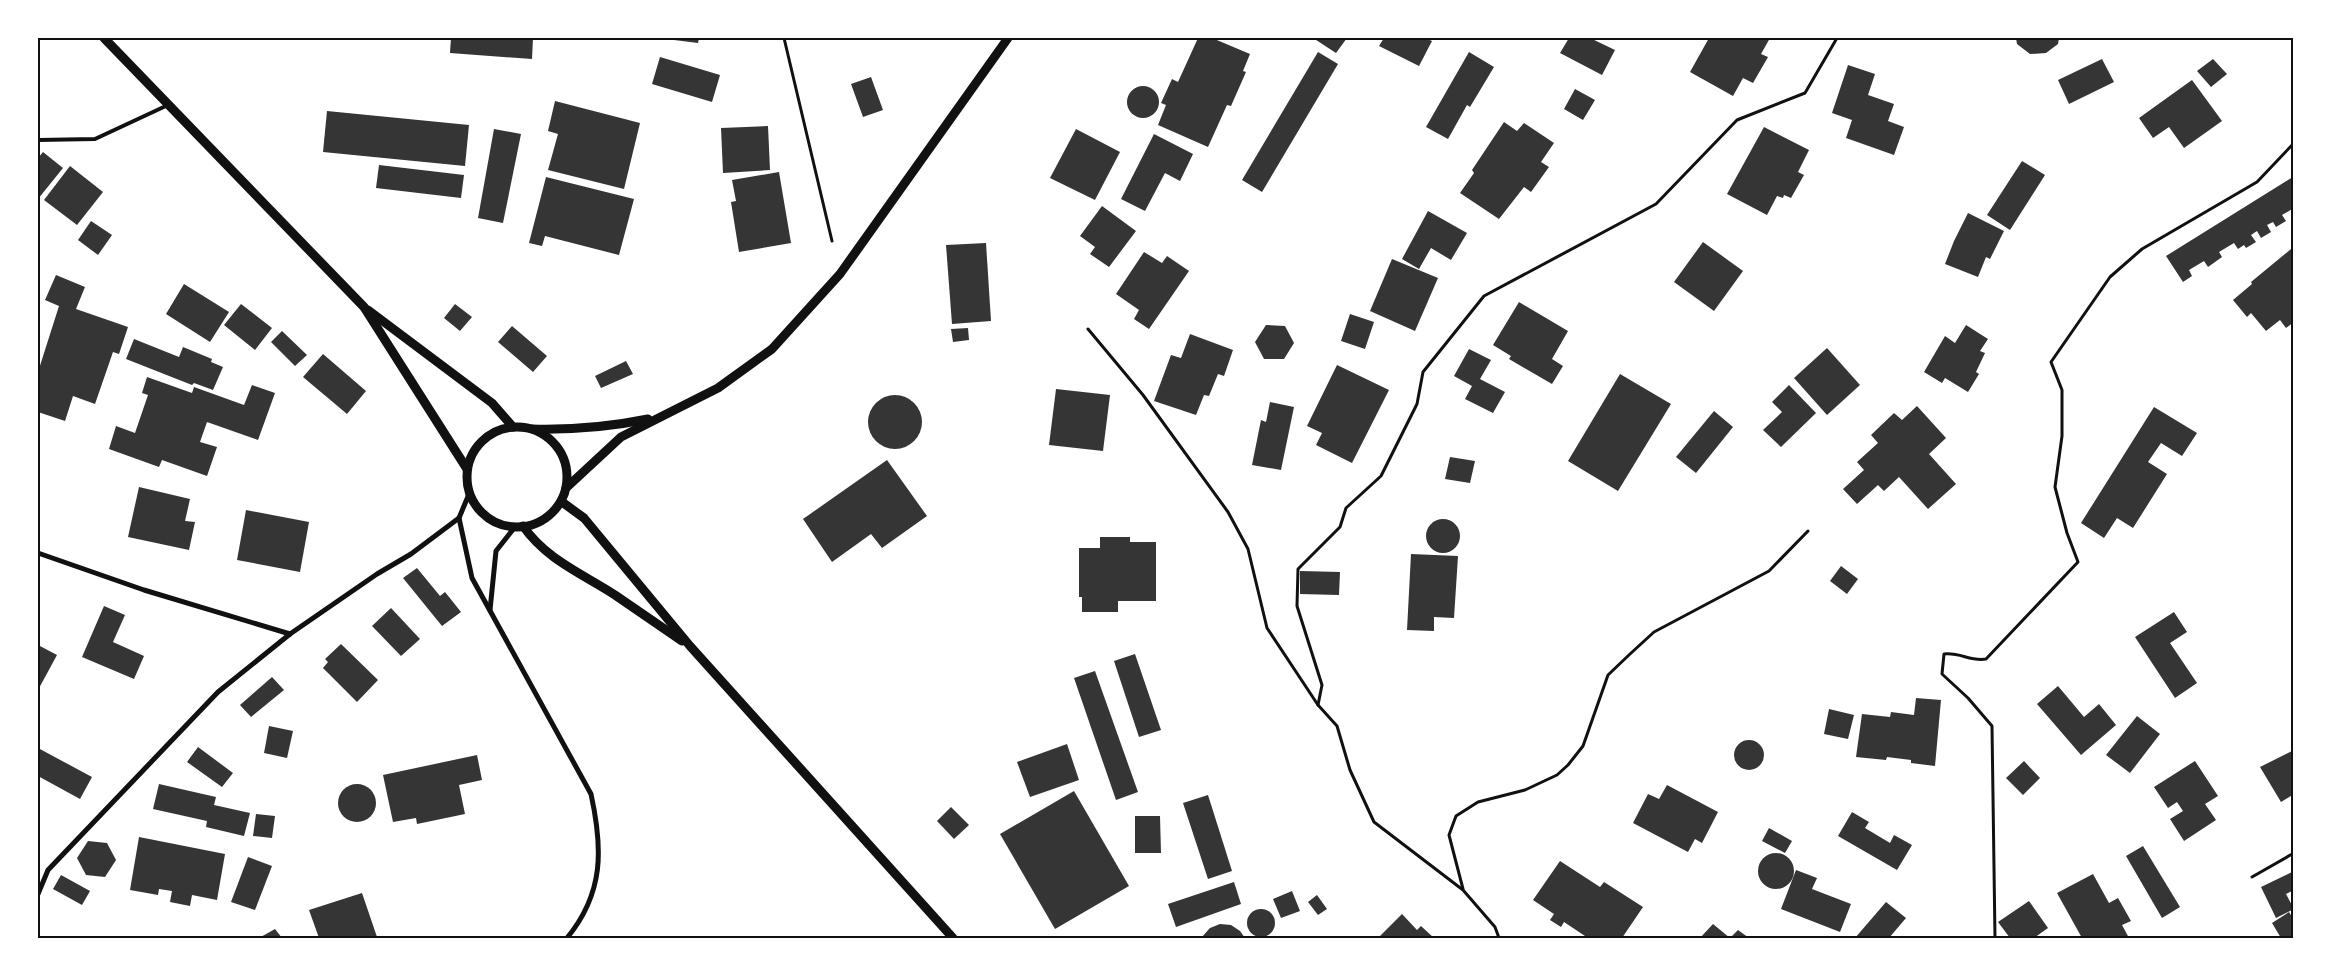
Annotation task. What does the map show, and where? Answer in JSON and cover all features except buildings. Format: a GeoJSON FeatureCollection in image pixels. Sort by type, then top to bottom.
{"type":"FeatureCollection","features":[{"type":"Feature","properties":{"kind":"street"},"geometry":{"type":"LineString","coordinates":[[104,38],[326,265],[364,307],[467,468]]}},
{"type":"Feature","properties":{"kind":"street"},"geometry":{"type":"LineString","coordinates":[[566,488],[612,444],[656,418],[718,388],[772,349],[840,274],[1008,38]]}},
{"type":"Feature","properties":{"kind":"street"},"geometry":{"type":"LineString","coordinates":[[364,307],[492,403],[513,427]]}},
{"type":"Feature","properties":{"kind":"street"},"geometry":{"type":"LineString","coordinates":[[529,429],[552,441],[562,455],[567,471],[566,488],[562,502],[551,514],[534,524],[519,527],[495,522],[480,512],[469,494],[466,481],[467,468],[474,451],[486,438],[501,429],[513,427],[574,430],[604,428],[656,418]]}},
{"type":"Feature","properties":{"kind":"street"},"geometry":{"type":"LineString","coordinates":[[38,894],[48,870],[218,692],[290,634],[377,574],[411,554],[459,518],[469,494]]}},
{"type":"Feature","properties":{"kind":"street"},"geometry":{"type":"LineString","coordinates":[[562,502],[584,518],[690,646],[953,938]]}},
{"type":"Feature","properties":{"kind":"street"},"geometry":{"type":"LineString","coordinates":[[459,518],[472,578],[591,794],[598,825],[600,849],[597,874],[589,905],[567,938]]}},
{"type":"Feature","properties":{"kind":"street"},"geometry":{"type":"LineString","coordinates":[[490,611],[496,551],[519,527]]}},
{"type":"Feature","properties":{"kind":"street"},"geometry":{"type":"LineString","coordinates":[[519,527],[535,544],[564,565],[614,594],[690,646]]}},
{"type":"Feature","properties":{"kind":"street"},"geometry":{"type":"LineString","coordinates":[[38,553],[144,590],[290,634]]}},
{"type":"Feature","properties":{"kind":"lane"},"geometry":{"type":"LineString","coordinates":[[38,140],[95,140],[168,105]]}},
{"type":"Feature","properties":{"kind":"path"},"geometry":{"type":"LineString","coordinates":[[784,38],[840,274]]}},
{"type":"Feature","properties":{"kind":"path"},"geometry":{"type":"LineString","coordinates":[[1318,705],[1322,685],[1297,606],[1298,569],[1340,527],[1346,508],[1381,476],[1417,404],[1424,372],[1484,296],[1656,204],[1737,120],[1805,93],[1837,38]]}},
{"type":"Feature","properties":{"kind":"path"},"geometry":{"type":"LineString","coordinates":[[1995,938],[1992,726],[1968,698],[1942,674],[1944,654],[1955,653],[1975,661],[1986,659],[2078,562],[2067,533],[2055,487],[2062,436],[2062,390],[2051,362],[2110,277],[2142,248],[2257,182],[2294,143]]}},
{"type":"Feature","properties":{"kind":"path"},"geometry":{"type":"LineString","coordinates":[[1088,329],[1143,395],[1228,512],[1248,549],[1267,628],[1318,705],[1337,726],[1350,770],[1374,822],[1463,890],[1495,927],[1499,938]]}},
{"type":"Feature","properties":{"kind":"path"},"geometry":{"type":"LineString","coordinates":[[1463,890],[1449,835],[1456,816],[1478,802],[1525,790],[1557,775],[1568,765],[1583,746],[1608,675],[1619,664],[1654,632],[1768,570],[1808,531]]}},
{"type":"Feature","properties":{"kind":"path"},"geometry":{"type":"LineString","coordinates":[[2252,877],[2294,853]]}}]}
